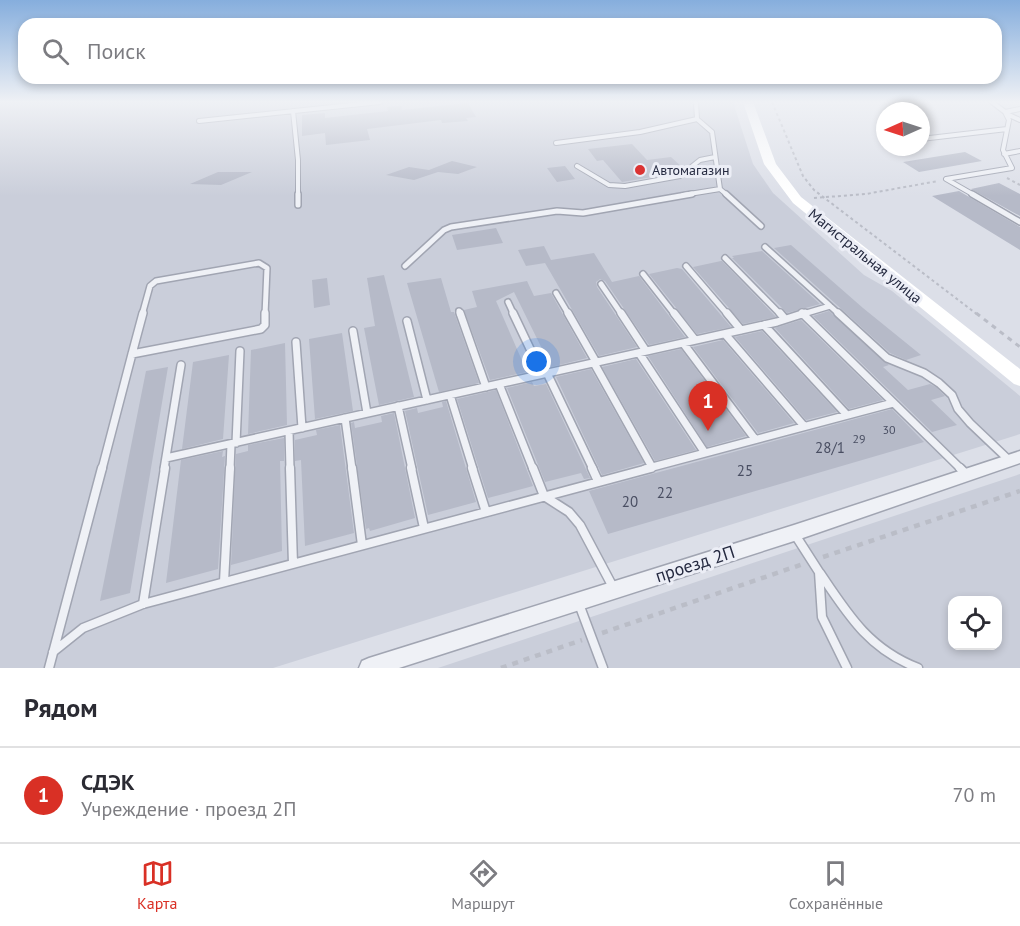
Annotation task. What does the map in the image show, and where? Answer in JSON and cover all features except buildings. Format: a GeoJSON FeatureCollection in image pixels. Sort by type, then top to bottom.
{"type":"FeatureCollection","features":[{"type":"Feature","properties":{"kind":"main road","name":"Магистральная улица"},"geometry":{"type":"LineString","coordinates":[[759,133],[770,164],[797,200],[825,225],[1020,379]]}},
{"type":"Feature","properties":{"kind":"street","name":"проезд 2П"},"geometry":{"type":"LineString","coordinates":[[369,668],[579,602],[1015,459]]}},
{"type":"Feature","properties":{"kind":"lane"},"geometry":{"type":"LineString","coordinates":[[295,133],[298,205]]}},
{"type":"Feature","properties":{"kind":"lane"},"geometry":{"type":"LineString","coordinates":[[556,143],[631,133]]}},
{"type":"Feature","properties":{"kind":"lane"},"geometry":{"type":"LineString","coordinates":[[712,133],[720,189],[761,226]]}},
{"type":"Feature","properties":{"kind":"lane"},"geometry":{"type":"LineString","coordinates":[[930,138],[971,133]]}},
{"type":"Feature","properties":{"kind":"lane"},"geometry":{"type":"LineString","coordinates":[[1006,133],[1004,154],[1012,168]]}},
{"type":"Feature","properties":{"kind":"lane"},"geometry":{"type":"LineString","coordinates":[[1004,154],[1020,151]]}},
{"type":"Feature","properties":{"kind":"lane"},"geometry":{"type":"LineString","coordinates":[[577,166],[609,185],[625,186],[680,176],[700,160],[715,157]]}},
{"type":"Feature","properties":{"kind":"lane"},"geometry":{"type":"LineString","coordinates":[[946,179],[1012,168],[1020,170]]}},
{"type":"Feature","properties":{"kind":"lane"},"geometry":{"type":"LineString","coordinates":[[946,179],[1020,222]]}},
{"type":"Feature","properties":{"kind":"lane"},"geometry":{"type":"LineString","coordinates":[[405,266],[444,230],[451,227],[557,211],[583,213],[720,189]]}},
{"type":"Feature","properties":{"kind":"lane"},"geometry":{"type":"LineString","coordinates":[[765,247],[887,358],[924,373],[939,383],[952,395],[958,409],[970,423],[1015,459]]}},
{"type":"Feature","properties":{"kind":"lane"},"geometry":{"type":"LineString","coordinates":[[724,258],[785,319]]}},
{"type":"Feature","properties":{"kind":"lane"},"geometry":{"type":"LineString","coordinates":[[49,668],[53,652],[150,286],[156,281],[259,263],[267,268],[265,325],[261,329],[132,354]]}},
{"type":"Feature","properties":{"kind":"lane"},"geometry":{"type":"LineString","coordinates":[[686,266],[741,330]]}},
{"type":"Feature","properties":{"kind":"lane"},"geometry":{"type":"LineString","coordinates":[[643,274],[695,340]]}},
{"type":"Feature","properties":{"kind":"lane"},"geometry":{"type":"LineString","coordinates":[[601,284],[705,453]]}},
{"type":"Feature","properties":{"kind":"lane"},"geometry":{"type":"LineString","coordinates":[[556,293],[652,467]]}},
{"type":"Feature","properties":{"kind":"lane"},"geometry":{"type":"LineString","coordinates":[[508,302],[598,481]]}},
{"type":"Feature","properties":{"kind":"lane"},"geometry":{"type":"LineString","coordinates":[[166,458],[765,325],[830,306]]}},
{"type":"Feature","properties":{"kind":"lane"},"geometry":{"type":"LineString","coordinates":[[459,311],[486,387]]}},
{"type":"Feature","properties":{"kind":"lane"},"geometry":{"type":"LineString","coordinates":[[801,313],[967,475]]}},
{"type":"Feature","properties":{"kind":"lane"},"geometry":{"type":"LineString","coordinates":[[407,321],[427,400]]}},
{"type":"Feature","properties":{"kind":"lane"},"geometry":{"type":"LineString","coordinates":[[765,325],[847,415]]}},
{"type":"Feature","properties":{"kind":"lane"},"geometry":{"type":"LineString","coordinates":[[353,331],[367,413]]}},
{"type":"Feature","properties":{"kind":"lane"},"geometry":{"type":"LineString","coordinates":[[725,333],[804,426]]}},
{"type":"Feature","properties":{"kind":"lane"},"geometry":{"type":"LineString","coordinates":[[296,342],[302,428]]}},
{"type":"Feature","properties":{"kind":"lane"},"geometry":{"type":"LineString","coordinates":[[683,343],[755,439]]}},
{"type":"Feature","properties":{"kind":"lane"},"geometry":{"type":"LineString","coordinates":[[224,582],[240,351]]}},
{"type":"Feature","properties":{"kind":"lane"},"geometry":{"type":"LineString","coordinates":[[143,604],[181,365]]}},
{"type":"Feature","properties":{"kind":"lane"},"geometry":{"type":"LineString","coordinates":[[499,384],[544,496],[569,512],[580,525],[590,539],[614,590]]}},
{"type":"Feature","properties":{"kind":"lane"},"geometry":{"type":"LineString","coordinates":[[450,395],[486,512]]}},
{"type":"Feature","properties":{"kind":"lane"},"geometry":{"type":"LineString","coordinates":[[53,652],[62,642],[84,626],[143,604],[892,403]]}},
{"type":"Feature","properties":{"kind":"lane"},"geometry":{"type":"LineString","coordinates":[[398,406],[424,528]]}},
{"type":"Feature","properties":{"kind":"lane"},"geometry":{"type":"LineString","coordinates":[[345,418],[362,545]]}},
{"type":"Feature","properties":{"kind":"lane"},"geometry":{"type":"LineString","coordinates":[[289,431],[292,564]]}},
{"type":"Feature","properties":{"kind":"lane"},"geometry":{"type":"LineString","coordinates":[[794,532],[851,619],[868,639],[886,655],[918,668]]}},
{"type":"Feature","properties":{"kind":"lane"},"geometry":{"type":"LineString","coordinates":[[819,572],[822,617],[847,668]]}},
{"type":"Feature","properties":{"kind":"lane"},"geometry":{"type":"LineString","coordinates":[[579,602],[603,668]]}},
{"type":"Feature","properties":{"kind":"path"},"geometry":{"type":"LineString","coordinates":[[785,133],[803,176],[822,198],[1020,347]]}},
{"type":"Feature","properties":{"kind":"path"},"geometry":{"type":"LineString","coordinates":[[822,198],[867,194],[946,179]]}},
{"type":"Feature","properties":{"kind":"path"},"geometry":{"type":"LineString","coordinates":[[501,668],[1020,491]]}},
{"type":"Feature","properties":{"kind":"shaded area"},"geometry":{"type":"Polygon","coordinates":[[[0,133],[743,133],[753,164],[773,193],[864,275],[892,291],[1020,396],[1020,434],[273,668],[0,668],[0,133]]]}},
{"type":"Feature","properties":{"kind":"shaded area"},"geometry":{"type":"Polygon","coordinates":[[[1020,474],[1020,668],[438,668],[1020,474]]]}},
{"type":"Feature","properties":{"kind":"place","name":"Автомагазин"},"geometry":{"type":"Point","coordinates":[640,170]}},
{"type":"Feature","properties":{"kind":"place","name":"СДЭК"},"geometry":{"type":"Point","coordinates":[708,431]}}]}
